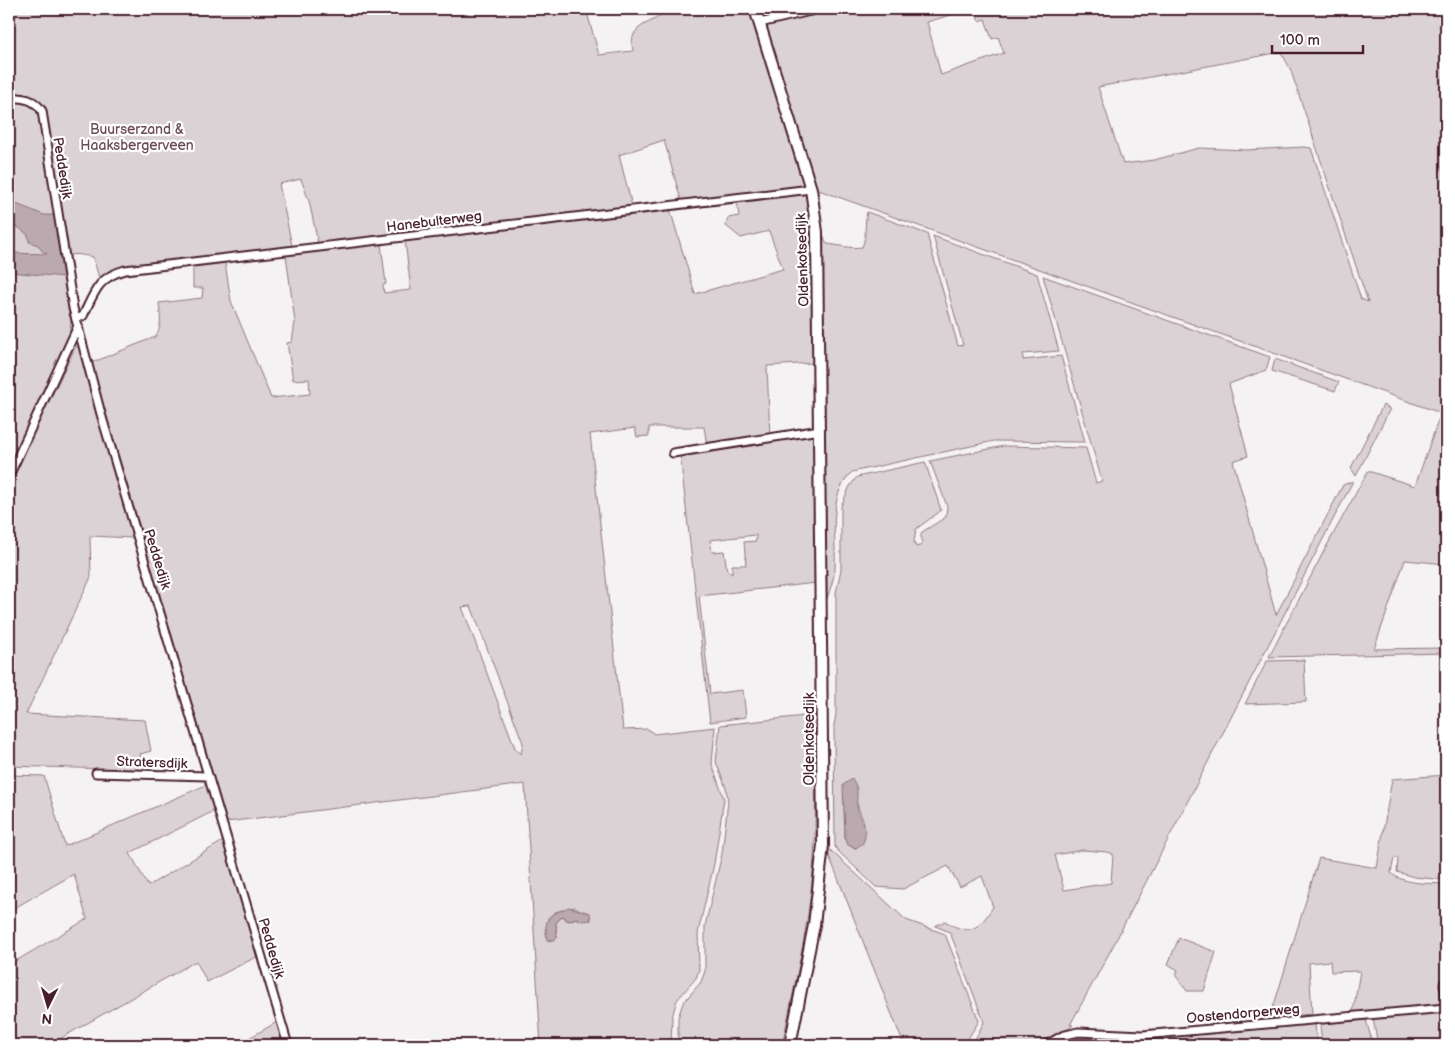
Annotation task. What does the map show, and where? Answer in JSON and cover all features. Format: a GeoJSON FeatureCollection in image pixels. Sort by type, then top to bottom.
{"type":"FeatureCollection","features":[{"type":"Feature","properties":{"kind":"street","name":"Oldenkotsedijk"},"geometry":{"type":"LineString","coordinates":[[755,9],[810,189],[817,232],[823,845],[814,925],[790,1045]]}},
{"type":"Feature","properties":{"kind":"street"},"geometry":{"type":"LineString","coordinates":[[760,23],[819,9]]}},
{"type":"Feature","properties":{"kind":"street","name":"Peddedijk"},"geometry":{"type":"LineString","coordinates":[[9,96],[27,98],[34,101],[42,111],[79,317],[78,328],[101,414],[288,1045]]}},
{"type":"Feature","properties":{"kind":"street","name":"Hanebulterweg"},"geometry":{"type":"LineString","coordinates":[[79,317],[103,280],[109,275],[125,270],[810,189]]}},
{"type":"Feature","properties":{"kind":"street"},"geometry":{"type":"LineString","coordinates":[[9,476],[78,328]]}},
{"type":"Feature","properties":{"kind":"street"},"geometry":{"type":"LineString","coordinates":[[673,453],[820,430]]}},
{"type":"Feature","properties":{"kind":"street","name":"Stratersdijk"},"geometry":{"type":"LineString","coordinates":[[96,773],[208,776]]}},
{"type":"Feature","properties":{"kind":"street"},"geometry":{"type":"LineString","coordinates":[[1446,980],[1444,984],[1446,996]]}},
{"type":"Feature","properties":{"kind":"street","name":"Oostendorperweg"},"geometry":{"type":"LineString","coordinates":[[1046,1045],[1062,1036],[1078,1032],[1143,1035],[1446,1008]]}},
{"type":"Feature","properties":{"kind":"green space","name":"Buurserzand & Haaksbergerveen"},"geometry":{"type":"Polygon","coordinates":[[[9,9],[586,9],[599,55],[633,51],[632,41],[634,34],[638,29],[661,15],[666,9],[809,9],[755,24],[806,185],[681,200],[664,140],[619,155],[632,206],[318,243],[309,201],[301,179],[279,184],[292,246],[118,268],[109,271],[99,278],[93,257],[65,256],[61,258],[71,319],[69,343],[9,468],[9,9]]]}},
{"type":"Feature","properties":{"kind":"green space"},"geometry":{"type":"Polygon","coordinates":[[[828,9],[947,9],[951,15],[927,22],[941,75],[1004,53],[998,37],[992,39],[985,19],[979,21],[974,9],[1446,9],[1446,415],[816,189],[764,25],[828,9]],[[1281,52],[1098,87],[1123,164],[1154,160],[1199,148],[1246,150],[1311,148],[1361,299],[1368,302],[1290,68],[1281,52]]]}},
{"type":"Feature","properties":{"kind":"green space"},"geometry":{"type":"Polygon","coordinates":[[[805,194],[810,216],[813,363],[767,366],[770,437],[707,446],[704,427],[649,427],[649,436],[637,437],[635,428],[590,434],[623,730],[648,729],[654,734],[715,727],[712,764],[724,799],[714,864],[698,933],[699,970],[696,978],[677,1000],[672,1017],[671,1045],[541,1045],[525,784],[227,822],[91,363],[155,337],[160,325],[159,303],[202,298],[203,288],[193,288],[193,267],[225,263],[231,301],[271,398],[310,394],[309,379],[293,380],[287,343],[292,342],[295,322],[286,255],[381,244],[386,284],[383,285],[384,293],[411,290],[405,241],[670,209],[695,294],[783,269],[769,231],[741,238],[726,226],[728,218],[739,216],[737,202],[805,194]],[[471,606],[462,607],[515,748],[521,754],[523,743],[471,606]],[[575,907],[555,912],[548,918],[545,932],[549,941],[557,938],[556,923],[563,916],[566,920],[570,921],[576,918],[591,920],[575,907]]]}},
{"type":"Feature","properties":{"kind":"green space"},"geometry":{"type":"Polygon","coordinates":[[[867,212],[927,234],[958,346],[963,345],[933,236],[1037,274],[1059,351],[1023,354],[1023,360],[1061,356],[1085,442],[994,441],[852,472],[844,482],[836,505],[834,518],[835,569],[827,599],[822,232],[827,244],[862,247],[867,212]]]}},
{"type":"Feature","properties":{"kind":"green space"},"geometry":{"type":"Polygon","coordinates":[[[1043,276],[1270,357],[1266,370],[1229,384],[1248,456],[1233,461],[1276,615],[1343,485],[1353,481],[1113,946],[1070,1025],[1073,1025],[1037,1045],[972,1045],[984,1022],[950,932],[935,926],[945,921],[961,929],[967,929],[973,928],[983,921],[993,907],[982,876],[960,887],[948,866],[903,889],[876,887],[835,847],[836,593],[841,569],[841,506],[850,486],[857,477],[925,462],[941,510],[916,529],[914,542],[916,547],[922,545],[922,532],[946,517],[947,506],[930,461],[1004,446],[1086,448],[1096,483],[1102,481],[1043,276]],[[844,794],[845,838],[851,847],[856,848],[864,839],[864,823],[857,804],[844,794]],[[1083,850],[1055,855],[1064,890],[1111,883],[1113,854],[1083,850]]]}},
{"type":"Feature","properties":{"kind":"green space"},"geometry":{"type":"Polygon","coordinates":[[[77,346],[79,347],[134,538],[90,536],[91,577],[26,714],[145,720],[151,751],[140,754],[144,770],[9,766],[9,484],[77,346]]]}},
{"type":"Feature","properties":{"kind":"green space"},"geometry":{"type":"Polygon","coordinates":[[[1275,359],[1339,382],[1335,391],[1272,371],[1275,359]]]}},
{"type":"Feature","properties":{"kind":"green space"},"geometry":{"type":"Polygon","coordinates":[[[1383,405],[1390,409],[1356,476],[1351,468],[1383,405]]]}},
{"type":"Feature","properties":{"kind":"green space"},"geometry":{"type":"Polygon","coordinates":[[[1439,418],[1446,420],[1446,564],[1405,560],[1374,649],[1446,648],[1446,653],[1269,657],[1368,471],[1415,486],[1439,418]]]}},
{"type":"Feature","properties":{"kind":"green space"},"geometry":{"type":"Polygon","coordinates":[[[815,434],[816,583],[699,596],[710,694],[743,690],[746,717],[710,722],[680,454],[815,434]],[[756,535],[710,540],[712,552],[724,551],[727,570],[732,574],[732,565],[746,565],[744,542],[756,541],[756,535]]]}},
{"type":"Feature","properties":{"kind":"green space"},"geometry":{"type":"Polygon","coordinates":[[[1304,660],[1306,702],[1245,704],[1267,661],[1304,660]]]}},
{"type":"Feature","properties":{"kind":"green space"},"geometry":{"type":"Polygon","coordinates":[[[814,715],[815,813],[811,894],[796,981],[782,1045],[678,1045],[678,1018],[683,1003],[701,982],[705,971],[705,926],[722,854],[728,801],[726,788],[716,762],[720,725],[814,715]]]}},
{"type":"Feature","properties":{"kind":"green space"},"geometry":{"type":"Polygon","coordinates":[[[9,775],[44,776],[65,846],[206,785],[214,811],[130,853],[148,886],[223,841],[258,956],[207,982],[196,961],[49,1045],[9,1045],[9,965],[87,919],[74,874],[9,911],[9,775]]]}},
{"type":"Feature","properties":{"kind":"green space"},"geometry":{"type":"Polygon","coordinates":[[[1446,775],[1446,880],[1414,877],[1397,872],[1398,858],[1394,858],[1391,873],[1403,880],[1446,884],[1446,975],[1442,988],[1446,1005],[1353,1012],[1360,971],[1331,972],[1330,961],[1309,963],[1312,1014],[1270,1018],[1319,858],[1377,868],[1392,779],[1446,775]]]}},
{"type":"Feature","properties":{"kind":"green space"},"geometry":{"type":"Polygon","coordinates":[[[828,848],[906,920],[945,934],[979,1021],[964,1045],[904,1045],[828,853],[828,848]]]}},
{"type":"Feature","properties":{"kind":"green space"},"geometry":{"type":"Polygon","coordinates":[[[1179,938],[1216,952],[1204,991],[1187,991],[1176,976],[1178,970],[1168,964],[1179,938]]]}},
{"type":"Feature","properties":{"kind":"green space"},"geometry":{"type":"Polygon","coordinates":[[[1446,1012],[1446,1045],[1378,1045],[1373,1019],[1446,1012]]]}},
{"type":"Feature","properties":{"kind":"green space"},"geometry":{"type":"Polygon","coordinates":[[[1366,1020],[1373,1045],[1322,1045],[1320,1024],[1366,1020]]]}},
{"type":"Feature","properties":{"kind":"green space"},"geometry":{"type":"Polygon","coordinates":[[[277,1022],[284,1045],[237,1045],[277,1022]]]}},
{"type":"Feature","properties":{"kind":"green space"},"geometry":{"type":"Polygon","coordinates":[[[1315,1024],[1317,1045],[1057,1045],[1076,1038],[1149,1039],[1315,1024]]]}},
{"type":"Feature","properties":{"kind":"shaded area"},"geometry":{"type":"Polygon","coordinates":[[[9,201],[44,215],[54,215],[64,277],[9,272],[9,253],[47,254],[38,245],[29,242],[28,235],[18,227],[9,227],[9,201]]]}},
{"type":"Feature","properties":{"kind":"shaded area"},"geometry":{"type":"Polygon","coordinates":[[[852,779],[857,789],[857,805],[865,833],[863,843],[856,848],[848,845],[845,838],[843,785],[852,779]]]}},
{"type":"Feature","properties":{"kind":"shaded area"},"geometry":{"type":"Polygon","coordinates":[[[569,907],[590,913],[591,920],[582,921],[576,918],[568,921],[564,916],[561,917],[556,923],[557,938],[547,940],[546,926],[549,918],[569,907]]]}}]}
